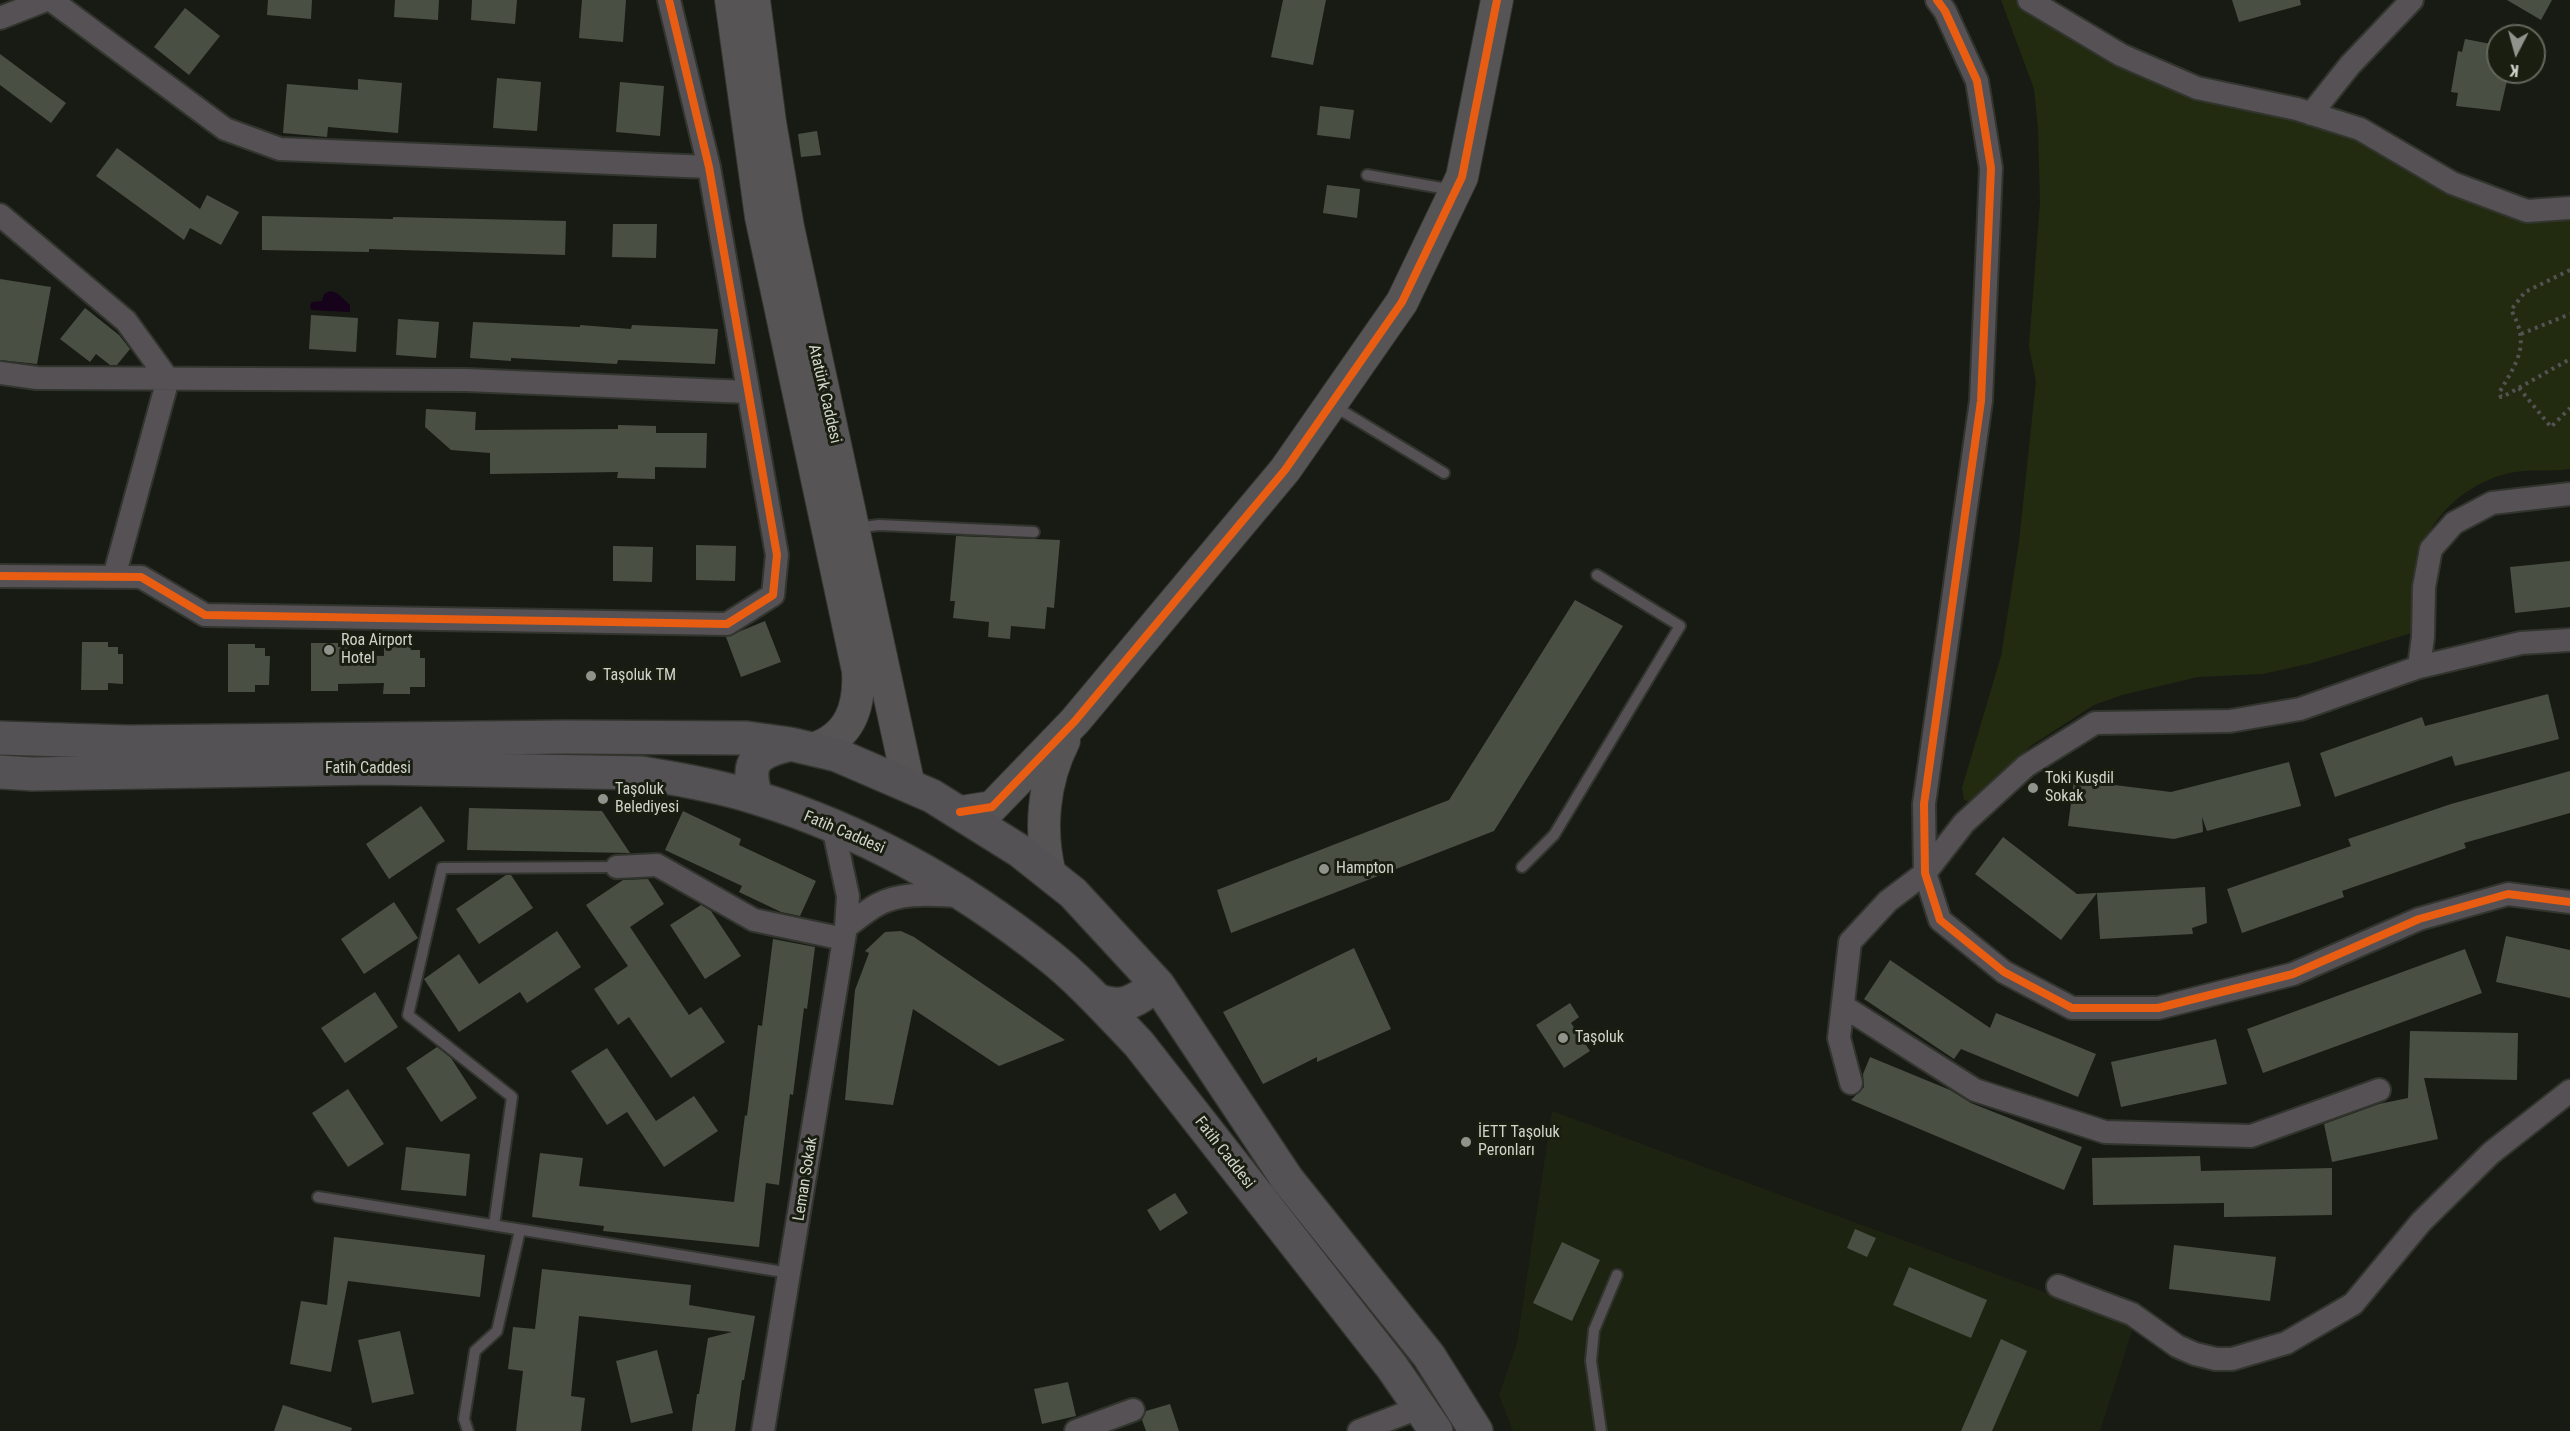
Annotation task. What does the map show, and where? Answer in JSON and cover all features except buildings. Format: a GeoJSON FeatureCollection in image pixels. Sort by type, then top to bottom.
{"type":"FeatureCollection","features":[{"type":"Feature","properties":{"kind":"main road","name":"Atatürk Caddesi"},"geometry":{"type":"LineString","coordinates":[[731,0],[738,65],[761,217],[858,671],[859,688],[846,728],[829,744],[802,747]]}},
{"type":"Feature","properties":{"kind":"main road","name":"Atatürk Caddesi"},"geometry":{"type":"LineString","coordinates":[[754,0],[770,122],[788,227],[909,786]]}},
{"type":"Feature","properties":{"kind":"main road"},"geometry":{"type":"LineString","coordinates":[[960,812],[992,807],[1075,720],[1285,470],[1402,302],[1462,177],[1497,0]]}},
{"type":"Feature","properties":{"kind":"main road"},"geometry":{"type":"LineString","coordinates":[[1050,874],[1043,836],[1050,777],[1059,750],[1075,720]]}},
{"type":"Feature","properties":{"kind":"main road","name":"Fatih Caddesi"},"geometry":{"type":"LineString","coordinates":[[0,738],[128,742],[747,738],[837,755],[909,786],[960,812],[1012,845],[1050,874],[1073,893],[1158,985],[1287,1179],[1429,1356],[1476,1431]]}},
{"type":"Feature","properties":{"kind":"main road"},"geometry":{"type":"LineString","coordinates":[[756,797],[751,773],[756,761],[766,750],[802,747]]}},
{"type":"Feature","properties":{"kind":"main road","name":"Fatih Caddesi"},"geometry":{"type":"LineString","coordinates":[[0,772],[32,774],[373,768],[641,773],[756,797],[833,827],[927,871],[1049,956],[1096,1000],[1139,1044],[1392,1367],[1428,1419]]}},
{"type":"Feature","properties":{"kind":"main road"},"geometry":{"type":"LineString","coordinates":[[1096,1000],[1114,1006],[1134,1001],[1158,985]]}},
{"type":"Feature","properties":{"kind":"street"},"geometry":{"type":"LineString","coordinates":[[0,18],[46,0]]}},
{"type":"Feature","properties":{"kind":"street"},"geometry":{"type":"LineString","coordinates":[[51,0],[225,129],[280,149],[709,166]]}},
{"type":"Feature","properties":{"kind":"street"},"geometry":{"type":"LineString","coordinates":[[0,576],[141,577],[205,615],[727,624],[773,595],[777,555],[709,166],[669,0]]}},
{"type":"Feature","properties":{"kind":"street"},"geometry":{"type":"LineString","coordinates":[[1937,0],[1945,11],[1977,81],[1991,168],[1981,401],[1924,804],[1925,873],[1940,920],[2004,972],[2072,1008],[2158,1008],[2282,977],[2420,919],[2508,894],[2570,902]]}},
{"type":"Feature","properties":{"kind":"street"},"geometry":{"type":"LineString","coordinates":[[2029,0],[2121,55],[2197,88],[2311,114],[2360,129],[2452,183],[2527,211],[2570,208]]}},
{"type":"Feature","properties":{"kind":"street"},"geometry":{"type":"LineString","coordinates":[[2311,114],[2350,65],[2412,0]]}},
{"type":"Feature","properties":{"kind":"street"},"geometry":{"type":"LineString","coordinates":[[0,215],[126,321],[168,379]]}},
{"type":"Feature","properties":{"kind":"street"},"geometry":{"type":"LineString","coordinates":[[0,373],[37,378],[466,380],[748,392]]}},
{"type":"Feature","properties":{"kind":"street"},"geometry":{"type":"LineString","coordinates":[[114,577],[168,379]]}},
{"type":"Feature","properties":{"kind":"street"},"geometry":{"type":"LineString","coordinates":[[2419,667],[2423,637],[2424,588],[2431,549],[2454,523],[2492,503],[2570,494]]}},
{"type":"Feature","properties":{"kind":"street"},"geometry":{"type":"LineString","coordinates":[[1851,1083],[1839,1038],[1850,942],[1888,901],[1925,873],[1964,823],[2026,766],[2095,723],[2230,721],[2300,710],[2419,667],[2521,643],[2570,639]]}},
{"type":"Feature","properties":{"kind":"street","name":"Leman Sokak"},"geometry":{"type":"LineString","coordinates":[[763,1431],[845,933],[848,896],[833,827]]}},
{"type":"Feature","properties":{"kind":"street"},"geometry":{"type":"LineString","coordinates":[[617,867],[657,865],[754,920],[845,933],[877,904],[896,898],[920,894],[965,896]]}},
{"type":"Feature","properties":{"kind":"street"},"geometry":{"type":"LineString","coordinates":[[1843,1006],[1975,1090],[2105,1132],[2251,1136],[2379,1089]]}},
{"type":"Feature","properties":{"kind":"street"},"geometry":{"type":"LineString","coordinates":[[2058,1286],[2132,1314],[2178,1346],[2195,1354],[2216,1359],[2232,1359],[2286,1343],[2353,1304],[2421,1222],[2483,1160],[2570,1091]]}},
{"type":"Feature","properties":{"kind":"street"},"geometry":{"type":"LineString","coordinates":[[1076,1431],[1133,1410]]}},
{"type":"Feature","properties":{"kind":"street"},"geometry":{"type":"LineString","coordinates":[[1359,1431],[1428,1419]]}},
{"type":"Feature","properties":{"kind":"lane"},"geometry":{"type":"LineString","coordinates":[[1367,175],[1456,190]]}},
{"type":"Feature","properties":{"kind":"lane"},"geometry":{"type":"LineString","coordinates":[[1331,404],[1444,473]]}},
{"type":"Feature","properties":{"kind":"lane"},"geometry":{"type":"LineString","coordinates":[[854,528],[879,525],[1034,532]]}},
{"type":"Feature","properties":{"kind":"lane"},"geometry":{"type":"LineString","coordinates":[[1522,867],[1554,835],[1680,626],[1597,575]]}},
{"type":"Feature","properties":{"kind":"lane"},"geometry":{"type":"LineString","coordinates":[[494,1225],[512,1097],[408,1015],[442,868],[617,867]]}},
{"type":"Feature","properties":{"kind":"lane"},"geometry":{"type":"LineString","coordinates":[[318,1197],[790,1273]]}},
{"type":"Feature","properties":{"kind":"lane"},"geometry":{"type":"LineString","coordinates":[[468,1431],[464,1419],[475,1351],[497,1331],[520,1230]]}},
{"type":"Feature","properties":{"kind":"lane"},"geometry":{"type":"LineString","coordinates":[[1601,1431],[1591,1361],[1594,1330],[1617,1275]]}},
{"type":"Feature","properties":{"kind":"path"},"geometry":{"type":"LineString","coordinates":[[2570,270],[2525,292],[2511,310],[2519,325],[2522,347],[2499,393],[2501,397],[2570,359]]}},
{"type":"Feature","properties":{"kind":"path"},"geometry":{"type":"LineString","coordinates":[[2520,334],[2570,314]]}},
{"type":"Feature","properties":{"kind":"path"},"geometry":{"type":"LineString","coordinates":[[2519,388],[2551,427],[2570,408]]}},
{"type":"Feature","properties":{"kind":"shaded area"},"geometry":{"type":"Polygon","coordinates":[[[2001,0],[2038,0],[2205,98],[2342,135],[2455,192],[2501,212],[2531,218],[2570,220],[2570,469],[2522,471],[2485,481],[2470,489],[2445,511],[2427,537],[2422,552],[2418,631],[2312,663],[2263,674],[2198,677],[2122,695],[2094,705],[2032,745],[1971,802],[1964,800],[1962,788],[2001,656],[2019,542],[2036,381],[2029,347],[2040,202],[2038,128],[2034,89],[2001,0]]]}},
{"type":"Feature","properties":{"kind":"shaded area"},"geometry":{"type":"Polygon","coordinates":[[[330,291],[337,293],[350,305],[350,312],[311,310],[312,302],[322,301],[324,294],[330,291]]]}},
{"type":"Feature","properties":{"kind":"shaded area"},"geometry":{"type":"Polygon","coordinates":[[[1552,1111],[2134,1325],[2100,1431],[1513,1431],[1499,1395],[1517,1343],[1552,1111]]]}},
{"type":"Feature","properties":{"kind":"cycle path"},"geometry":{"type":"LineString","coordinates":[[0,576],[141,577],[205,615],[727,624],[773,595],[777,555],[709,167],[669,0]]}},
{"type":"Feature","properties":{"kind":"cycle path"},"geometry":{"type":"LineString","coordinates":[[960,812],[992,807],[1075,721],[1285,470],[1402,302],[1462,177],[1497,0]]}},
{"type":"Feature","properties":{"kind":"cycle path"},"geometry":{"type":"LineString","coordinates":[[1937,0],[1945,11],[1977,81],[1991,168],[1981,401],[1924,804],[1925,873],[1940,920],[2004,972],[2072,1008],[2158,1008],[2293,974],[2419,919],[2508,894],[2570,902]]}},
{"type":"Feature","properties":{"kind":"place","name":"Roa Airport Hotel"},"geometry":{"type":"Point","coordinates":[329,650]}},
{"type":"Feature","properties":{"kind":"place","name":"Taşoluk TM"},"geometry":{"type":"Point","coordinates":[591,676]}},
{"type":"Feature","properties":{"kind":"place","name":"Toki Kuşdil Sokak"},"geometry":{"type":"Point","coordinates":[2033,788]}},
{"type":"Feature","properties":{"kind":"place","name":"Taşoluk Belediyesi"},"geometry":{"type":"Point","coordinates":[603,799]}},
{"type":"Feature","properties":{"kind":"place","name":"Hampton"},"geometry":{"type":"Point","coordinates":[1324,869]}},
{"type":"Feature","properties":{"kind":"place","name":"Taşoluk"},"geometry":{"type":"Point","coordinates":[1563,1038]}},
{"type":"Feature","properties":{"kind":"place","name":"İETT Taşoluk Peronları"},"geometry":{"type":"Point","coordinates":[1466,1142]}}]}
